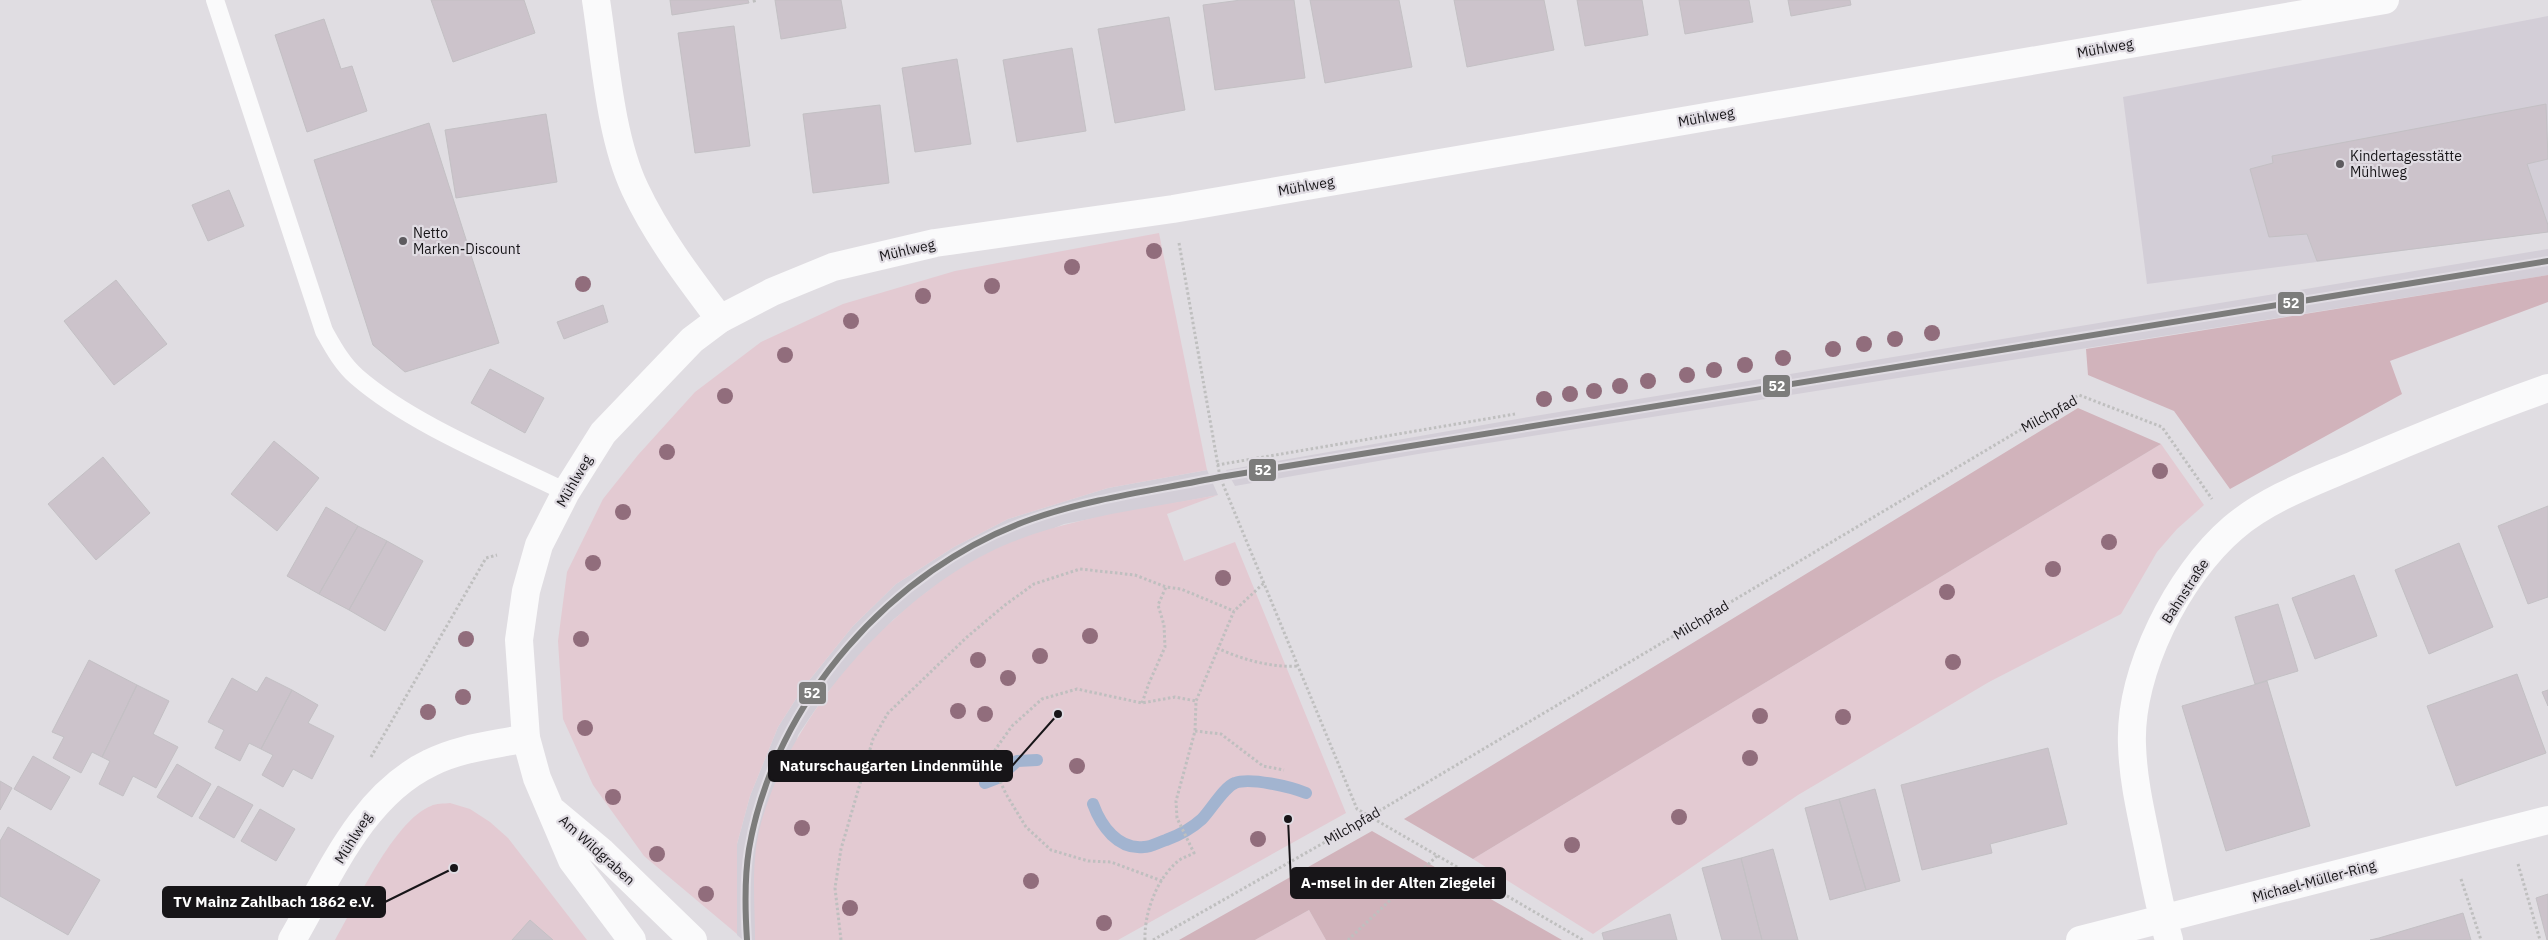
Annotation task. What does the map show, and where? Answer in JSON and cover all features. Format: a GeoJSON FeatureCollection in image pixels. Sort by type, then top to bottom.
{"type":"FeatureCollection","features":[{"type":"Feature","properties":{"kind":"street"},"geometry":{"type":"LineString","coordinates":[[596,0],[612,107],[622,151],[634,188],[683,271],[720,319]]}},
{"type":"Feature","properties":{"kind":"street","name":"Mühlweg"},"geometry":{"type":"LineString","coordinates":[[549,808],[536,778],[526,738],[519,640],[526,590],[539,545],[566,492],[603,433],[616,418],[692,340],[720,319],[772,292],[832,267],[935,244],[1173,209],[2384,0]]}},
{"type":"Feature","properties":{"kind":"street","name":"Bahnstraße"},"geometry":{"type":"LineString","coordinates":[[2166,930],[2135,787],[2132,744],[2134,701],[2151,646],[2174,602],[2200,563],[2232,528],[2250,515],[2296,489],[2469,416],[2548,388]]}},
{"type":"Feature","properties":{"kind":"street","name":"Mühlweg"},"geometry":{"type":"LineString","coordinates":[[292,940],[368,812],[400,781],[430,762],[467,750],[526,738]]}},
{"type":"Feature","properties":{"kind":"street","name":"Am Wildgraben"},"geometry":{"type":"LineString","coordinates":[[549,808],[602,852],[687,934]]}},
{"type":"Feature","properties":{"kind":"street","name":"Am Wildgraben"},"geometry":{"type":"LineString","coordinates":[[549,808],[572,860],[632,940]]}},
{"type":"Feature","properties":{"kind":"street","name":"Michael-Müller-Ring"},"geometry":{"type":"LineString","coordinates":[[2080,940],[2166,930],[2450,846],[2548,820]]}},
{"type":"Feature","properties":{"kind":"street"},"geometry":{"type":"LineString","coordinates":[[640,940],[645,924],[662,921],[687,934]]}},
{"type":"Feature","properties":{"kind":"lane"},"geometry":{"type":"LineString","coordinates":[[215,0],[324,331],[339,357],[357,376],[398,406],[566,492]]}},
{"type":"Feature","properties":{"kind":"path"},"geometry":{"type":"LineString","coordinates":[[1178,238],[1220,477],[1265,582],[1357,809],[1583,940]]}},
{"type":"Feature","properties":{"kind":"path","name":"Milchpfad"},"geometry":{"type":"LineString","coordinates":[[1153,940],[1369,817],[2079,395],[2162,427],[2216,506]]}},
{"type":"Feature","properties":{"kind":"path"},"geometry":{"type":"LineString","coordinates":[[1217,465],[1516,414]]}},
{"type":"Feature","properties":{"kind":"path"},"geometry":{"type":"LineString","coordinates":[[369,761],[486,558],[539,545]]}},
{"type":"Feature","properties":{"kind":"path"},"geometry":{"type":"LineString","coordinates":[[841,940],[835,888],[841,849],[872,739],[888,713],[967,637],[1005,605],[1034,584],[1080,569],[1135,576],[1166,587],[1180,589],[1234,611]]}},
{"type":"Feature","properties":{"kind":"path"},"geometry":{"type":"LineString","coordinates":[[1145,940],[1144,926],[1151,902],[1162,881],[1176,862],[1194,853],[1177,818],[1176,801],[1195,731],[1196,700],[1234,611],[1265,582]]}},
{"type":"Feature","properties":{"kind":"path"},"geometry":{"type":"LineString","coordinates":[[1142,703],[1165,647],[1164,625],[1158,606],[1166,587]]}},
{"type":"Feature","properties":{"kind":"path"},"geometry":{"type":"LineString","coordinates":[[1217,648],[1235,656],[1261,662],[1298,666]]}},
{"type":"Feature","properties":{"kind":"path"},"geometry":{"type":"LineString","coordinates":[[1162,881],[1112,862],[1088,861],[1051,850],[1026,827],[1006,794],[992,764],[995,750],[1012,726],[1042,700],[1076,689],[1142,703],[1175,697],[1196,700]]}},
{"type":"Feature","properties":{"kind":"path"},"geometry":{"type":"LineString","coordinates":[[1195,731],[1221,734],[1264,766],[1284,770]]}},
{"type":"Feature","properties":{"kind":"path"},"geometry":{"type":"LineString","coordinates":[[2508,830],[2540,940]]}},
{"type":"Feature","properties":{"kind":"path"},"geometry":{"type":"LineString","coordinates":[[2450,846],[2480,940]]}},
{"type":"Feature","properties":{"kind":"path"},"geometry":{"type":"LineString","coordinates":[[1348,940],[1438,856]]}},
{"type":"Feature","properties":{"kind":"shaded area","name":"Kindertagesstätte Mühlweg"},"geometry":{"type":"Polygon","coordinates":[[[2548,16],[2548,232],[2147,284],[2123,97],[2548,16]]]}},
{"type":"Feature","properties":{"kind":"shaded area"},"geometry":{"type":"Polygon","coordinates":[[[1159,233],[1207,470],[1108,488],[1008,519],[954,547],[896,584],[853,626],[803,688],[778,727],[750,796],[737,844],[737,934],[644,856],[593,785],[563,719],[558,641],[567,572],[603,499],[638,455],[695,392],[761,342],[843,304],[955,271],[1159,233]]]}},
{"type":"Feature","properties":{"kind":"shaded area"},"geometry":{"type":"Polygon","coordinates":[[[2548,249],[2548,275],[1418,454],[1235,486],[1226,470],[1523,418],[2548,249]]]}},
{"type":"Feature","properties":{"kind":"shaded area"},"geometry":{"type":"Polygon","coordinates":[[[2548,275],[2548,302],[2390,361],[2402,394],[2230,489],[2174,411],[2088,375],[2086,349],[2548,275]]]}},
{"type":"Feature","properties":{"kind":"shaded area"},"geometry":{"type":"Polygon","coordinates":[[[2078,408],[2161,444],[1473,859],[1404,819],[2078,408]]]}},
{"type":"Feature","properties":{"kind":"shaded area"},"geometry":{"type":"Polygon","coordinates":[[[2161,444],[2204,505],[2177,529],[2157,552],[2121,614],[1989,682],[1798,795],[1593,934],[1473,859],[2161,444]]]}},
{"type":"Feature","properties":{"kind":"shaded area"},"geometry":{"type":"Polygon","coordinates":[[[1207,470],[1218,495],[1064,524],[966,566],[927,592],[893,620],[826,694],[798,735],[755,928],[755,940],[743,940],[737,935],[737,844],[750,796],[778,727],[803,688],[853,626],[896,584],[954,547],[1008,519],[1108,488],[1207,470]]]}},
{"type":"Feature","properties":{"kind":"shaded area"},"geometry":{"type":"Polygon","coordinates":[[[1218,495],[1167,514],[1184,561],[1235,542],[1346,813],[1118,940],[755,940],[755,858],[759,831],[773,787],[795,743],[822,700],[855,660],[891,622],[930,589],[971,562],[1012,542],[1088,519],[1218,495]]]}},
{"type":"Feature","properties":{"kind":"shaded area"},"geometry":{"type":"Polygon","coordinates":[[[450,803],[470,809],[490,822],[508,838],[587,940],[335,940],[364,886],[403,828],[417,814],[431,806],[450,803]]]}},
{"type":"Feature","properties":{"kind":"shaded area"},"geometry":{"type":"Polygon","coordinates":[[[1372,831],[1562,940],[1326,940],[1309,910],[1255,940],[1179,940],[1372,831]]]}},
{"type":"Feature","properties":{"kind":"shaded area"},"geometry":{"type":"Polygon","coordinates":[[[1309,910],[1326,940],[1255,940],[1309,910]]]}},
{"type":"Feature","properties":{"kind":"building"},"geometry":{"type":"Polygon","coordinates":[[[431,0],[524,0],[535,33],[453,62],[431,0]]]}},
{"type":"Feature","properties":{"kind":"building"},"geometry":{"type":"Polygon","coordinates":[[[670,0],[748,0],[749,3],[672,15],[670,0]]]}},
{"type":"Feature","properties":{"kind":"building"},"geometry":{"type":"Polygon","coordinates":[[[775,0],[841,0],[846,28],[781,39],[775,0]]]}},
{"type":"Feature","properties":{"kind":"building"},"geometry":{"type":"Polygon","coordinates":[[[1241,0],[1294,0],[1305,78],[1215,90],[1203,5],[1241,0]]]}},
{"type":"Feature","properties":{"kind":"building"},"geometry":{"type":"Polygon","coordinates":[[[1310,0],[1399,0],[1412,67],[1325,83],[1310,0]]]}},
{"type":"Feature","properties":{"kind":"building"},"geometry":{"type":"Polygon","coordinates":[[[1454,0],[1544,0],[1554,50],[1467,67],[1454,0]]]}},
{"type":"Feature","properties":{"kind":"building"},"geometry":{"type":"Polygon","coordinates":[[[1577,0],[1642,0],[1648,35],[1585,46],[1577,0]]]}},
{"type":"Feature","properties":{"kind":"building"},"geometry":{"type":"Polygon","coordinates":[[[1679,0],[1749,0],[1753,22],[1685,34],[1679,0]]]}},
{"type":"Feature","properties":{"kind":"building"},"geometry":{"type":"Polygon","coordinates":[[[1788,0],[1850,0],[1851,5],[1791,16],[1788,0]]]}},
{"type":"Feature","properties":{"kind":"building"},"geometry":{"type":"Polygon","coordinates":[[[1169,17],[1185,110],[1115,123],[1098,29],[1169,17]]]}},
{"type":"Feature","properties":{"kind":"building"},"geometry":{"type":"Polygon","coordinates":[[[324,19],[341,69],[352,66],[367,111],[307,132],[275,35],[324,19]]]}},
{"type":"Feature","properties":{"kind":"building"},"geometry":{"type":"Polygon","coordinates":[[[734,26],[750,146],[695,153],[678,33],[734,26]]]}},
{"type":"Feature","properties":{"kind":"building"},"geometry":{"type":"Polygon","coordinates":[[[1072,48],[1086,131],[1017,142],[1003,60],[1072,48]]]}},
{"type":"Feature","properties":{"kind":"building"},"geometry":{"type":"Polygon","coordinates":[[[957,59],[971,144],[915,152],[902,68],[957,59]]]}},
{"type":"Feature","properties":{"kind":"building"},"geometry":{"type":"Polygon","coordinates":[[[2546,104],[2548,159],[2527,164],[2548,225],[2548,232],[2317,261],[2307,234],[2269,237],[2250,169],[2273,163],[2272,156],[2546,104]]]}},
{"type":"Feature","properties":{"kind":"building"},"geometry":{"type":"Polygon","coordinates":[[[880,105],[889,183],[813,193],[803,114],[880,105]]]}},
{"type":"Feature","properties":{"kind":"building"},"geometry":{"type":"Polygon","coordinates":[[[546,114],[557,182],[456,198],[445,130],[546,114]]]}},
{"type":"Feature","properties":{"kind":"building","name":"Netto Marken-Discount"},"geometry":{"type":"Polygon","coordinates":[[[429,123],[499,343],[405,372],[373,345],[314,160],[429,123]]]}},
{"type":"Feature","properties":{"kind":"building"},"geometry":{"type":"Polygon","coordinates":[[[229,190],[244,226],[208,241],[192,205],[229,190]]]}},
{"type":"Feature","properties":{"kind":"building"},"geometry":{"type":"Polygon","coordinates":[[[116,280],[167,344],[114,385],[64,321],[116,280]]]}},
{"type":"Feature","properties":{"kind":"building"},"geometry":{"type":"Polygon","coordinates":[[[603,305],[608,322],[564,339],[557,322],[603,305]]]}},
{"type":"Feature","properties":{"kind":"building"},"geometry":{"type":"Polygon","coordinates":[[[490,369],[544,398],[525,433],[471,403],[490,369]]]}},
{"type":"Feature","properties":{"kind":"building"},"geometry":{"type":"Polygon","coordinates":[[[274,441],[319,478],[277,531],[231,494],[274,441]]]}},
{"type":"Feature","properties":{"kind":"building"},"geometry":{"type":"Polygon","coordinates":[[[103,457],[150,513],[96,560],[48,504],[103,457]]]}},
{"type":"Feature","properties":{"kind":"building"},"geometry":{"type":"Polygon","coordinates":[[[2548,506],[2548,597],[2528,604],[2498,526],[2548,506]]]}},
{"type":"Feature","properties":{"kind":"building"},"geometry":{"type":"Polygon","coordinates":[[[326,507],[358,526],[319,594],[287,576],[326,507]]]}},
{"type":"Feature","properties":{"kind":"building"},"geometry":{"type":"Polygon","coordinates":[[[358,526],[387,541],[349,610],[319,594],[358,526]]]}},
{"type":"Feature","properties":{"kind":"building"},"geometry":{"type":"Polygon","coordinates":[[[387,541],[423,561],[385,631],[349,610],[387,541]]]}},
{"type":"Feature","properties":{"kind":"building"},"geometry":{"type":"Polygon","coordinates":[[[2459,543],[2493,627],[2429,654],[2395,570],[2459,543]]]}},
{"type":"Feature","properties":{"kind":"building"},"geometry":{"type":"Polygon","coordinates":[[[2354,575],[2377,636],[2315,659],[2292,598],[2354,575]]]}},
{"type":"Feature","properties":{"kind":"building"},"geometry":{"type":"Polygon","coordinates":[[[2278,604],[2298,671],[2255,684],[2235,617],[2278,604]]]}},
{"type":"Feature","properties":{"kind":"building"},"geometry":{"type":"Polygon","coordinates":[[[89,660],[137,685],[102,757],[92,752],[81,773],[53,758],[64,737],[52,732],[89,660]]]}},
{"type":"Feature","properties":{"kind":"building"},"geometry":{"type":"Polygon","coordinates":[[[2517,674],[2546,753],[2456,786],[2427,706],[2517,674]]]}},
{"type":"Feature","properties":{"kind":"building"},"geometry":{"type":"Polygon","coordinates":[[[266,677],[292,690],[261,749],[249,743],[240,761],[215,748],[224,730],[208,722],[232,678],[257,692],[266,677]]]}},
{"type":"Feature","properties":{"kind":"building"},"geometry":{"type":"Polygon","coordinates":[[[2267,681],[2310,826],[2226,851],[2182,706],[2267,681]]]}},
{"type":"Feature","properties":{"kind":"building"},"geometry":{"type":"Polygon","coordinates":[[[137,685],[169,701],[153,734],[178,747],[156,788],[133,776],[123,796],[99,784],[110,761],[102,757],[137,685]]]}},
{"type":"Feature","properties":{"kind":"building"},"geometry":{"type":"Polygon","coordinates":[[[292,690],[318,705],[308,723],[334,736],[312,779],[293,769],[283,787],[262,775],[273,755],[261,749],[292,690]]]}},
{"type":"Feature","properties":{"kind":"building"},"geometry":{"type":"Polygon","coordinates":[[[2548,690],[2548,706],[2542,692],[2548,690]]]}},
{"type":"Feature","properties":{"kind":"building"},"geometry":{"type":"Polygon","coordinates":[[[2048,748],[2067,824],[1990,844],[1992,853],[1922,870],[1901,785],[2048,748]]]}},
{"type":"Feature","properties":{"kind":"building"},"geometry":{"type":"Polygon","coordinates":[[[33,756],[70,777],[51,810],[14,789],[33,756]]]}},
{"type":"Feature","properties":{"kind":"building"},"geometry":{"type":"Polygon","coordinates":[[[177,764],[211,784],[192,817],[157,797],[177,764]]]}},
{"type":"Feature","properties":{"kind":"building"},"geometry":{"type":"Polygon","coordinates":[[[0,781],[12,788],[0,810],[0,781]]]}},
{"type":"Feature","properties":{"kind":"building"},"geometry":{"type":"Polygon","coordinates":[[[218,786],[253,805],[234,838],[199,818],[218,786]]]}},
{"type":"Feature","properties":{"kind":"building"},"geometry":{"type":"Polygon","coordinates":[[[1875,789],[1900,881],[1866,890],[1839,799],[1875,789]]]}},
{"type":"Feature","properties":{"kind":"building"},"geometry":{"type":"Polygon","coordinates":[[[1839,799],[1866,890],[1830,900],[1805,808],[1839,799]]]}},
{"type":"Feature","properties":{"kind":"building"},"geometry":{"type":"Polygon","coordinates":[[[260,809],[295,829],[276,861],[241,841],[260,809]]]}},
{"type":"Feature","properties":{"kind":"building"},"geometry":{"type":"Polygon","coordinates":[[[8,827],[100,880],[68,935],[0,896],[0,841],[8,827]]]}},
{"type":"Feature","properties":{"kind":"building"},"geometry":{"type":"Polygon","coordinates":[[[1773,849],[1798,940],[1762,940],[1741,858],[1773,849]]]}},
{"type":"Feature","properties":{"kind":"building"},"geometry":{"type":"Polygon","coordinates":[[[1741,858],[1762,940],[1722,940],[1702,868],[1741,858]]]}},
{"type":"Feature","properties":{"kind":"building"},"geometry":{"type":"Polygon","coordinates":[[[2548,894],[2548,940],[2547,940],[2536,898],[2548,894]]]}},
{"type":"Feature","properties":{"kind":"building"},"geometry":{"type":"Polygon","coordinates":[[[2463,913],[2471,940],[2370,940],[2379,938],[2463,913]]]}},
{"type":"Feature","properties":{"kind":"building"},"geometry":{"type":"Polygon","coordinates":[[[1670,914],[1677,940],[1604,940],[1602,933],[1670,914]]]}},
{"type":"Feature","properties":{"kind":"building"},"geometry":{"type":"Polygon","coordinates":[[[530,920],[553,940],[512,940],[530,920]]]}},
{"type":"Feature","properties":{"kind":"waterway"},"geometry":{"type":"LineString","coordinates":[[985,783],[998,778],[1017,761],[1037,760]]}},
{"type":"Feature","properties":{"kind":"waterway"},"geometry":{"type":"LineString","coordinates":[[1093,804],[1106,828],[1119,841],[1126,845],[1144,847],[1176,836],[1194,826],[1206,815],[1226,789],[1235,783],[1242,781],[1260,782],[1306,793]]}},
{"type":"Feature","properties":{"kind":"transit line","name":"52"},"geometry":{"type":"LineString","coordinates":[[747,940],[745,895],[747,861],[763,795],[784,742],[813,693],[847,647],[888,606],[932,571],[981,541],[1032,519],[1078,505],[1220,477],[2548,261]]}},
{"type":"Feature","properties":{"kind":"place","name":"Kindertagesstätte Mühlweg"},"geometry":{"type":"Point","coordinates":[2340,164]}},
{"type":"Feature","properties":{"kind":"place","name":"Netto Marken-Discount"},"geometry":{"type":"Point","coordinates":[403,241]}},
{"type":"Feature","properties":{"kind":"place","name":"Naturschaugarten Lindenmühle"},"geometry":{"type":"Point","coordinates":[1058,714]}},
{"type":"Feature","properties":{"kind":"place","name":"A-msel in der Alten Ziegelei"},"geometry":{"type":"Point","coordinates":[1288,819]}},
{"type":"Feature","properties":{"kind":"place","name":"TV Mainz Zahlbach 1862 e.V."},"geometry":{"type":"Point","coordinates":[454,868]}}]}
